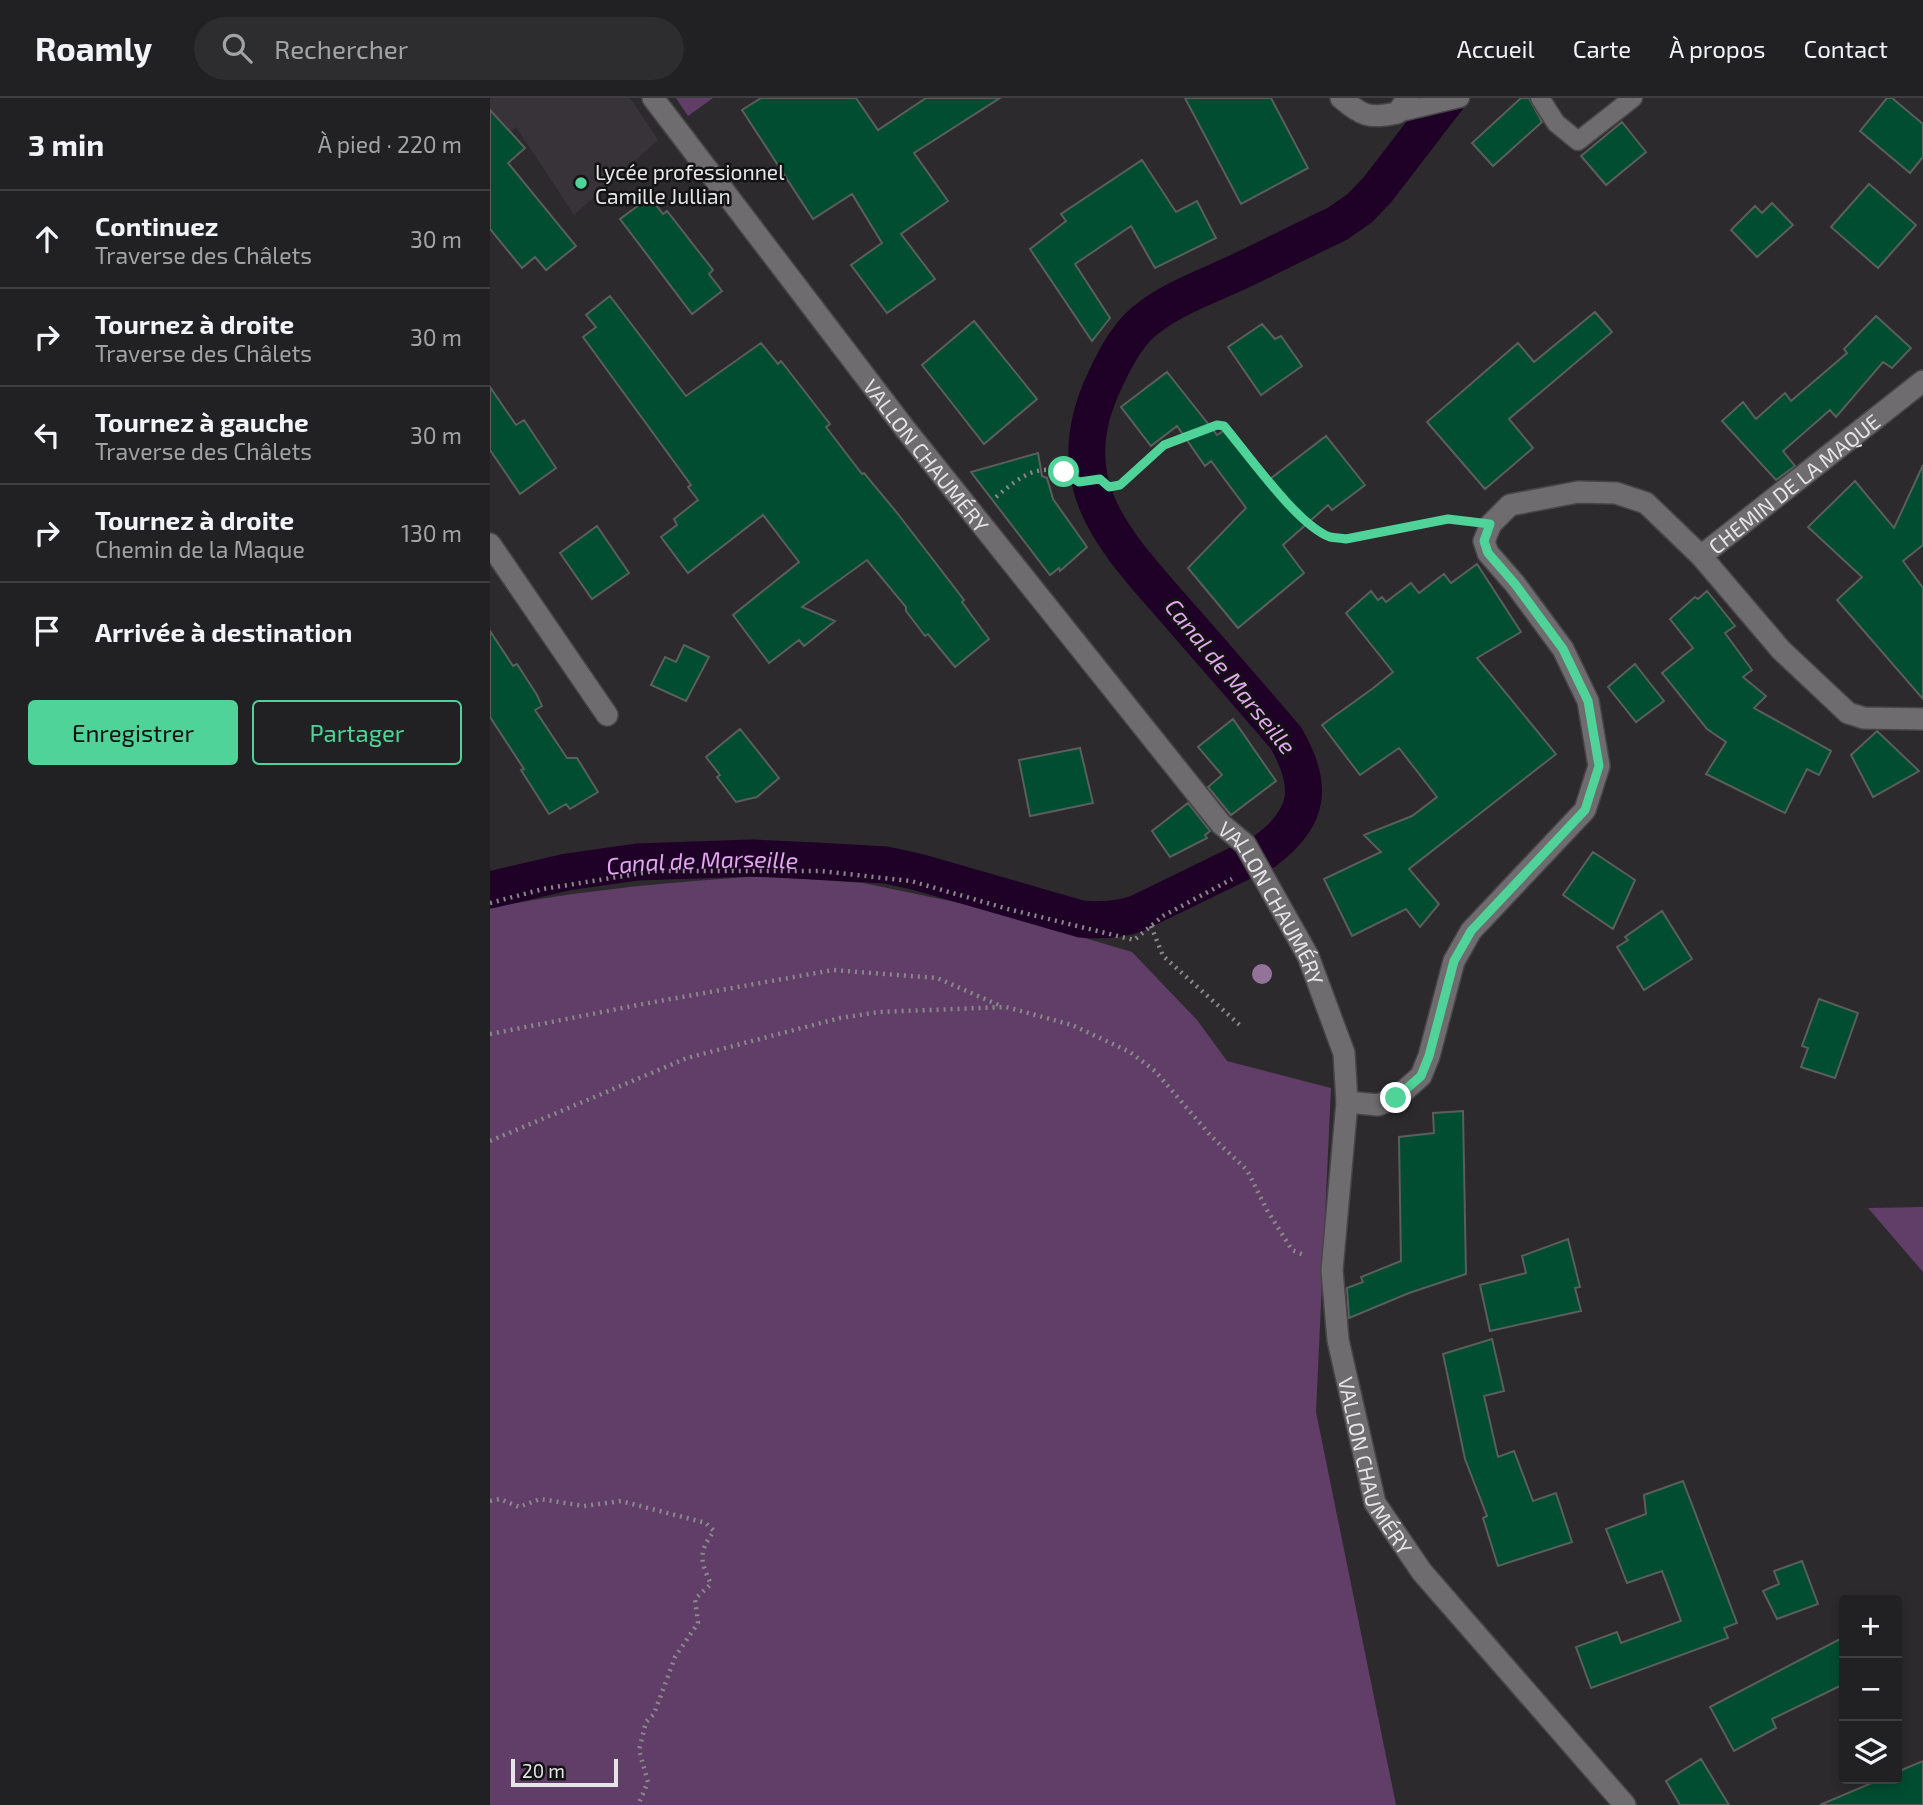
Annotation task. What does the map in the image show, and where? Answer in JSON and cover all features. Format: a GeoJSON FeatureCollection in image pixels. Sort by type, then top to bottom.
{"type":"FeatureCollection","features":[{"type":"Feature","properties":{"kind":"street","name":"VALLON CHAUMÉRY"},"geometry":{"type":"LineString","coordinates":[[653,98],[965,506],[1221,824],[1245,844],[1258,865],[1308,956],[1344,1053],[1347,1102],[1332,1270],[1338,1340],[1374,1503],[1422,1572],[1625,1805]]}},
{"type":"Feature","properties":{"kind":"street"},"geometry":{"type":"LineString","coordinates":[[1340,98],[1359,114],[1378,117],[1410,106]]}},
{"type":"Feature","properties":{"kind":"street","name":"CHEMIN DE LA MAQUE"},"geometry":{"type":"LineString","coordinates":[[1490,524],[1510,505],[1578,492],[1616,493],[1646,503],[1700,556],[1923,382]]}},
{"type":"Feature","properties":{"kind":"street"},"geometry":{"type":"LineString","coordinates":[[1347,1102],[1378,1105],[1396,1098],[1421,1076],[1429,1056],[1454,961],[1471,931],[1585,810],[1599,766],[1588,701],[1563,649],[1515,584],[1488,553],[1484,541],[1490,524]]}},
{"type":"Feature","properties":{"kind":"street"},"geometry":{"type":"LineString","coordinates":[[490,544],[607,716]]}},
{"type":"Feature","properties":{"kind":"street"},"geometry":{"type":"LineString","coordinates":[[1700,556],[1781,650],[1848,713],[1864,718],[1923,719]]}},
{"type":"Feature","properties":{"kind":"lane"},"geometry":{"type":"LineString","coordinates":[[1410,106],[1460,98]]}},
{"type":"Feature","properties":{"kind":"lane"},"geometry":{"type":"LineString","coordinates":[[1540,98],[1556,122],[1578,141],[1633,98]]}},
{"type":"Feature","properties":{"kind":"path"},"geometry":{"type":"LineString","coordinates":[[1018,478],[1051,469],[1064,472],[1079,482],[1100,479],[1109,487],[1120,485],[1164,445],[1217,425],[1224,426],[1296,512],[1331,537],[1346,539],[1448,519],[1490,524]]}},
{"type":"Feature","properties":{"kind":"path"},"geometry":{"type":"LineString","coordinates":[[490,903],[543,889],[655,871],[820,871],[911,881],[1008,909],[1134,940],[1163,916],[1258,865]]}},
{"type":"Feature","properties":{"kind":"path"},"geometry":{"type":"LineString","coordinates":[[1151,926],[1163,956],[1242,1027]]}},
{"type":"Feature","properties":{"kind":"path"},"geometry":{"type":"LineString","coordinates":[[490,1034],[833,971],[937,978],[1006,1007],[1072,1026],[1130,1052],[1154,1071],[1211,1136],[1247,1170],[1267,1210],[1292,1250],[1316,1260]]}},
{"type":"Feature","properties":{"kind":"path"},"geometry":{"type":"LineString","coordinates":[[490,1140],[687,1058],[840,1018],[879,1012],[1006,1007]]}},
{"type":"Feature","properties":{"kind":"path"},"geometry":{"type":"LineString","coordinates":[[490,1502],[500,1499],[519,1507],[540,1499],[584,1506],[621,1501],[706,1523],[714,1531],[703,1546],[701,1563],[711,1584],[695,1599],[698,1623],[675,1657],[653,1714],[646,1722],[639,1750],[648,1782],[638,1805]]}},
{"type":"Feature","properties":{"kind":"shaded area","name":"Lycée professionnel Camille Jullian"},"geometry":{"type":"Polygon","coordinates":[[[490,98],[630,98],[658,140],[574,215],[516,127],[490,152],[490,98]]]}},
{"type":"Feature","properties":{"kind":"shaded area"},"geometry":{"type":"Polygon","coordinates":[[[676,98],[713,98],[688,116],[676,98]]]}},
{"type":"Feature","properties":{"kind":"shaded area"},"geometry":{"type":"Polygon","coordinates":[[[762,876],[863,883],[984,908],[1132,952],[1197,1020],[1227,1061],[1331,1088],[1316,1412],[1396,1805],[490,1805],[490,908],[625,888],[762,876]]]}},
{"type":"Feature","properties":{"kind":"shaded area"},"geometry":{"type":"Polygon","coordinates":[[[1923,1207],[1923,1272],[1868,1208],[1923,1207]]]}},
{"type":"Feature","properties":{"kind":"building"},"geometry":{"type":"Polygon","coordinates":[[[761,98],[856,98],[878,130],[926,98],[1000,98],[914,153],[948,201],[901,234],[935,279],[887,313],[851,265],[882,243],[852,194],[813,219],[742,110],[761,98]]]}},
{"type":"Feature","properties":{"kind":"building"},"geometry":{"type":"Polygon","coordinates":[[[1185,98],[1271,98],[1308,168],[1241,204],[1185,98]]]}},
{"type":"Feature","properties":{"kind":"building"},"geometry":{"type":"Polygon","coordinates":[[[1521,98],[1529,98],[1542,122],[1493,166],[1472,143],[1521,98]]]}},
{"type":"Feature","properties":{"kind":"building"},"geometry":{"type":"Polygon","coordinates":[[[1887,98],[1892,98],[1923,124],[1923,157],[1910,173],[1860,131],[1887,98]]]}},
{"type":"Feature","properties":{"kind":"building"},"geometry":{"type":"Polygon","coordinates":[[[490,110],[525,148],[508,163],[576,246],[546,270],[535,257],[522,268],[490,229],[490,110]]]}},
{"type":"Feature","properties":{"kind":"building"},"geometry":{"type":"Polygon","coordinates":[[[1622,122],[1646,152],[1606,185],[1581,156],[1622,122]]]}},
{"type":"Feature","properties":{"kind":"building"},"geometry":{"type":"Polygon","coordinates":[[[1142,160],[1176,212],[1197,201],[1216,238],[1155,268],[1131,226],[1075,264],[1110,318],[1092,341],[1030,249],[1066,221],[1061,214],[1142,160]]]}},
{"type":"Feature","properties":{"kind":"building"},"geometry":{"type":"Polygon","coordinates":[[[1869,184],[1916,225],[1878,268],[1831,227],[1869,184]]]}},
{"type":"Feature","properties":{"kind":"building"},"geometry":{"type":"Polygon","coordinates":[[[650,197],[663,214],[667,211],[713,270],[709,274],[722,291],[692,314],[620,219],[650,197]]]}},
{"type":"Feature","properties":{"kind":"building"},"geometry":{"type":"Polygon","coordinates":[[[1772,203],[1793,225],[1757,257],[1731,230],[1755,206],[1762,213],[1772,203]]]}},
{"type":"Feature","properties":{"kind":"building"},"geometry":{"type":"Polygon","coordinates":[[[610,296],[686,396],[761,343],[778,364],[781,361],[830,424],[826,427],[862,474],[864,473],[898,514],[964,600],[962,602],[989,639],[955,667],[928,634],[925,636],[906,611],[906,607],[867,560],[802,607],[835,621],[804,646],[799,640],[769,663],[733,615],[799,562],[763,515],[688,573],[661,537],[677,525],[674,519],[698,500],[688,487],[691,485],[583,337],[596,327],[586,315],[610,296]]]}},
{"type":"Feature","properties":{"kind":"building"},"geometry":{"type":"Polygon","coordinates":[[[1595,312],[1612,332],[1509,419],[1533,448],[1485,489],[1427,422],[1518,343],[1534,362],[1595,312]]]}},
{"type":"Feature","properties":{"kind":"building"},"geometry":{"type":"Polygon","coordinates":[[[1876,316],[1911,348],[1892,368],[1883,362],[1836,417],[1830,410],[1783,451],[1795,466],[1776,480],[1722,421],[1743,402],[1756,419],[1785,393],[1791,401],[1847,353],[1844,349],[1876,316]]]}},
{"type":"Feature","properties":{"kind":"building"},"geometry":{"type":"Polygon","coordinates":[[[974,321],[1037,399],[984,444],[922,365],[974,321]]]}},
{"type":"Feature","properties":{"kind":"building"},"geometry":{"type":"Polygon","coordinates":[[[1262,324],[1275,339],[1281,336],[1302,366],[1261,395],[1228,347],[1262,324]]]}},
{"type":"Feature","properties":{"kind":"building"},"geometry":{"type":"Polygon","coordinates":[[[1167,372],[1217,435],[1225,430],[1266,482],[1326,436],[1365,485],[1332,510],[1328,505],[1283,545],[1304,573],[1238,628],[1188,568],[1246,508],[1211,461],[1205,466],[1177,426],[1151,446],[1121,407],[1167,372]]]}},
{"type":"Feature","properties":{"kind":"building"},"geometry":{"type":"Polygon","coordinates":[[[490,387],[516,425],[524,420],[556,468],[520,494],[490,450],[490,387]]]}},
{"type":"Feature","properties":{"kind":"building"},"geometry":{"type":"Polygon","coordinates":[[[1038,453],[1042,476],[1047,478],[1053,499],[1087,547],[1060,571],[1059,568],[1050,575],[971,472],[1038,453]]]}},
{"type":"Feature","properties":{"kind":"building"},"geometry":{"type":"Polygon","coordinates":[[[1923,465],[1923,545],[1903,561],[1923,588],[1923,699],[1837,600],[1862,577],[1808,527],[1855,481],[1894,528],[1923,465]]]}},
{"type":"Feature","properties":{"kind":"building"},"geometry":{"type":"Polygon","coordinates":[[[597,526],[629,573],[592,599],[560,553],[597,526]]]}},
{"type":"Feature","properties":{"kind":"building"},"geometry":{"type":"Polygon","coordinates":[[[1477,564],[1521,632],[1477,658],[1556,754],[1409,869],[1439,904],[1420,927],[1406,909],[1352,936],[1324,879],[1381,852],[1364,835],[1412,816],[1437,797],[1399,748],[1360,775],[1322,725],[1393,672],[1346,613],[1371,591],[1378,600],[1382,597],[1386,602],[1411,583],[1419,593],[1444,574],[1451,583],[1477,564]]]}},
{"type":"Feature","properties":{"kind":"building"},"geometry":{"type":"Polygon","coordinates":[[[1707,591],[1735,626],[1725,633],[1752,670],[1743,677],[1766,696],[1754,708],[1831,751],[1819,775],[1807,769],[1785,813],[1706,774],[1726,742],[1707,729],[1662,673],[1693,648],[1670,619],[1695,597],[1698,599],[1707,591]]]}},
{"type":"Feature","properties":{"kind":"building"},"geometry":{"type":"Polygon","coordinates":[[[490,631],[513,666],[517,664],[537,695],[542,706],[535,710],[567,758],[577,758],[598,792],[570,809],[566,804],[549,814],[490,717],[490,631]]]}},
{"type":"Feature","properties":{"kind":"building"},"geometry":{"type":"Polygon","coordinates":[[[684,645],[709,657],[686,701],[651,685],[665,657],[676,662],[684,645]]]}},
{"type":"Feature","properties":{"kind":"building"},"geometry":{"type":"Polygon","coordinates":[[[1635,664],[1664,701],[1636,722],[1608,687],[1635,664]]]}},
{"type":"Feature","properties":{"kind":"building"},"geometry":{"type":"Polygon","coordinates":[[[1233,719],[1276,781],[1231,815],[1208,787],[1222,775],[1198,747],[1233,719]]]}},
{"type":"Feature","properties":{"kind":"building"},"geometry":{"type":"Polygon","coordinates":[[[740,729],[779,778],[757,797],[736,802],[706,757],[740,729]]]}},
{"type":"Feature","properties":{"kind":"building"},"geometry":{"type":"Polygon","coordinates":[[[1877,731],[1919,771],[1873,797],[1851,755],[1877,731]]]}},
{"type":"Feature","properties":{"kind":"building"},"geometry":{"type":"Polygon","coordinates":[[[1080,748],[1093,803],[1030,816],[1019,760],[1080,748]]]}},
{"type":"Feature","properties":{"kind":"building"},"geometry":{"type":"Polygon","coordinates":[[[1188,803],[1210,831],[1205,835],[1207,838],[1170,857],[1152,831],[1188,803]]]}},
{"type":"Feature","properties":{"kind":"building"},"geometry":{"type":"Polygon","coordinates":[[[1593,852],[1635,880],[1613,929],[1563,895],[1593,852]]]}},
{"type":"Feature","properties":{"kind":"building"},"geometry":{"type":"Polygon","coordinates":[[[1662,911],[1692,959],[1644,990],[1617,947],[1628,940],[1625,937],[1662,911]]]}},
{"type":"Feature","properties":{"kind":"building"},"geometry":{"type":"Polygon","coordinates":[[[1819,999],[1858,1013],[1835,1078],[1801,1067],[1808,1048],[1802,1046],[1819,999]]]}},
{"type":"Feature","properties":{"kind":"building"},"geometry":{"type":"Polygon","coordinates":[[[1463,1111],[1466,1274],[1409,1293],[1349,1318],[1347,1288],[1363,1282],[1361,1277],[1401,1261],[1399,1137],[1434,1133],[1433,1113],[1463,1111]]]}},
{"type":"Feature","properties":{"kind":"building"},"geometry":{"type":"Polygon","coordinates":[[[1568,1239],[1580,1287],[1575,1288],[1581,1311],[1490,1331],[1480,1285],[1526,1273],[1522,1256],[1568,1239]]]}},
{"type":"Feature","properties":{"kind":"building"},"geometry":{"type":"Polygon","coordinates":[[[1492,1339],[1504,1391],[1484,1396],[1498,1457],[1514,1451],[1533,1501],[1556,1493],[1572,1542],[1498,1566],[1483,1518],[1487,1516],[1465,1459],[1443,1354],[1492,1339]]]}},
{"type":"Feature","properties":{"kind":"building"},"geometry":{"type":"Polygon","coordinates":[[[1683,1481],[1737,1623],[1724,1628],[1728,1638],[1591,1688],[1576,1647],[1617,1632],[1621,1643],[1681,1621],[1662,1571],[1627,1583],[1606,1529],[1646,1514],[1644,1495],[1683,1481]]]}},
{"type":"Feature","properties":{"kind":"building"},"geometry":{"type":"Polygon","coordinates":[[[1802,1561],[1818,1604],[1777,1619],[1763,1591],[1779,1584],[1774,1571],[1802,1561]]]}},
{"type":"Feature","properties":{"kind":"building"},"geometry":{"type":"Polygon","coordinates":[[[1839,1640],[1839,1686],[1772,1719],[1776,1728],[1734,1751],[1710,1707],[1839,1640]]]}},
{"type":"Feature","properties":{"kind":"building"},"geometry":{"type":"Polygon","coordinates":[[[1701,1759],[1729,1805],[1680,1805],[1666,1781],[1701,1759]]]}},
{"type":"Feature","properties":{"kind":"building"},"geometry":{"type":"Polygon","coordinates":[[[1923,1761],[1923,1805],[1820,1805],[1869,1784],[1902,1784],[1902,1770],[1923,1761]]]}},
{"type":"Feature","properties":{"kind":"waterway","name":"Canal de Marseille"},"geometry":{"type":"LineString","coordinates":[[490,890],[567,872],[637,862],[751,858],[815,861],[886,865],[1081,919],[1102,920],[1136,914],[1265,851],[1291,826],[1299,813],[1303,785],[1295,755],[1286,738],[1157,590],[1115,537],[1100,510],[1090,481],[1087,451],[1091,417],[1105,380],[1124,345],[1149,317],[1173,302],[1337,224],[1360,208],[1378,189],[1448,98]]}},
{"type":"Feature","properties":{"kind":"place","name":"Lycée professionnel Camille Jullian"},"geometry":{"type":"Point","coordinates":[581,183]}},
{"type":"Feature","properties":{"kind":"route"},"geometry":{"type":"LineString","coordinates":[[1064,472],[1079,482],[1100,479],[1109,487],[1120,485],[1164,445],[1217,425],[1224,426],[1296,512],[1331,537],[1346,539],[1448,519],[1490,524],[1484,541],[1488,553],[1515,584],[1563,649],[1588,701],[1599,766],[1585,810],[1471,931],[1454,961],[1429,1056],[1421,1076],[1396,1098]]}}]}
